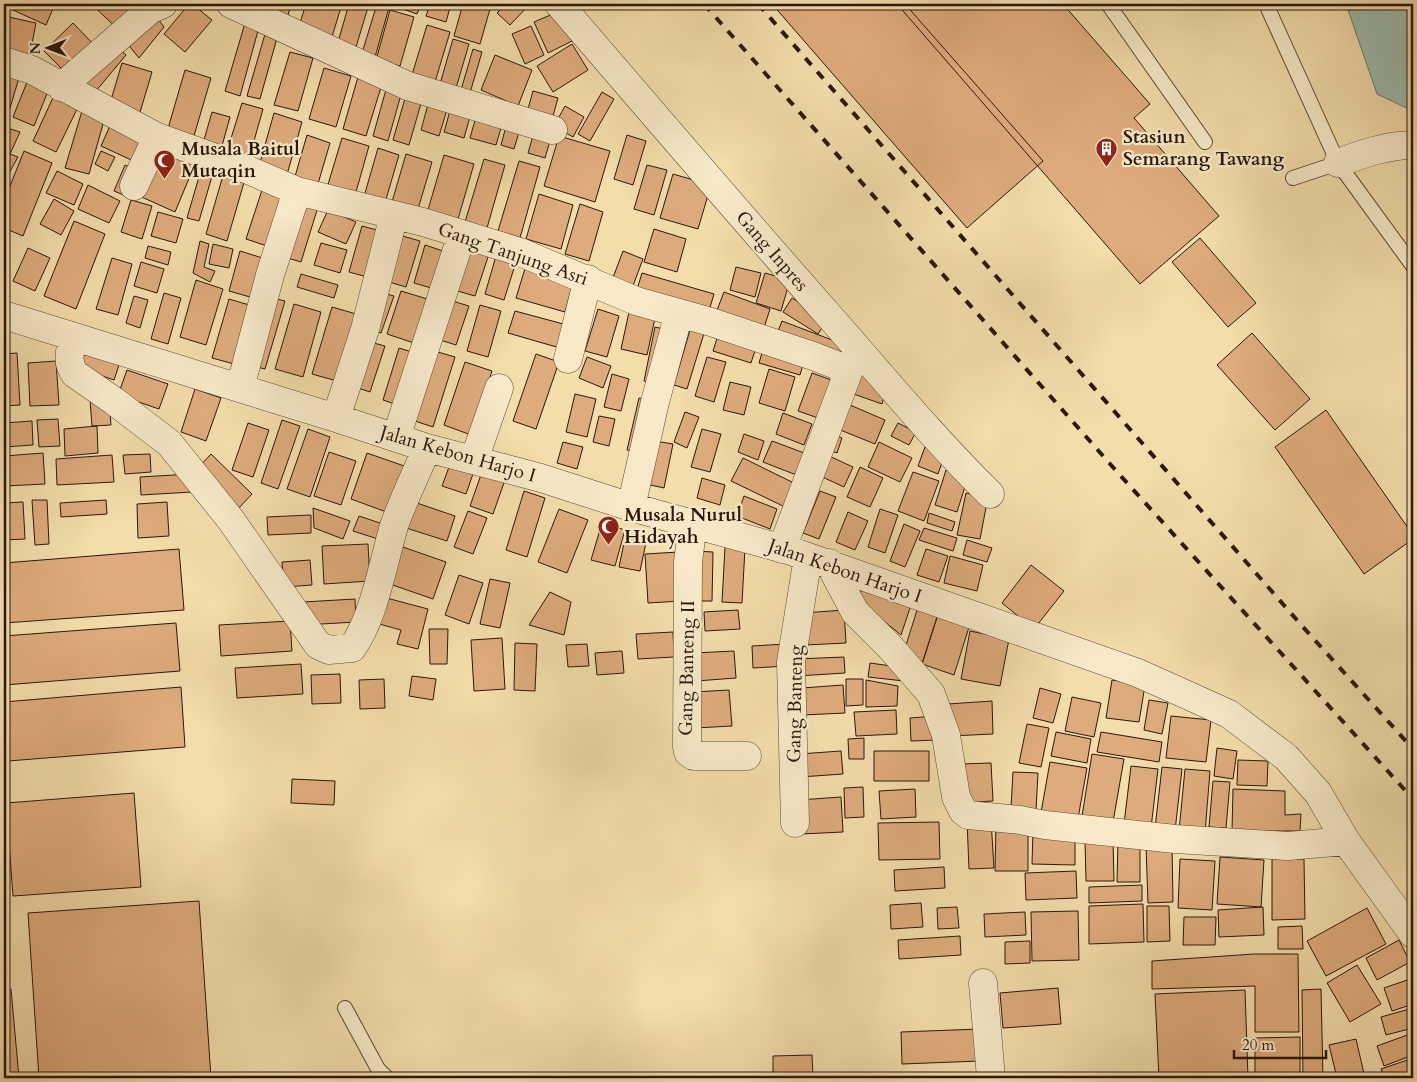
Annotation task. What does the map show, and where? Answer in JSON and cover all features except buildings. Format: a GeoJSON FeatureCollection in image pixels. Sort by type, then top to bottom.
{"type":"FeatureCollection","features":[{"type":"Feature","properties":{"kind":"street"},"geometry":{"type":"LineString","coordinates":[[61,87],[151,8],[163,4]]}},
{"type":"Feature","properties":{"kind":"street"},"geometry":{"type":"LineString","coordinates":[[231,4],[408,86],[553,130]]}},
{"type":"Feature","properties":{"kind":"street","name":"Gang Inpres"},"geometry":{"type":"LineString","coordinates":[[559,4],[712,182],[855,361],[925,427],[990,494]]}},
{"type":"Feature","properties":{"kind":"street","name":"Gang Tanjung Asri"},"geometry":{"type":"LineString","coordinates":[[4,61],[32,70],[157,137],[246,169],[297,191],[394,215],[520,252],[588,279],[636,301],[804,353],[855,361]]}},
{"type":"Feature","properties":{"kind":"street"},"geometry":{"type":"LineString","coordinates":[[134,186],[157,137]]}},
{"type":"Feature","properties":{"kind":"street"},"geometry":{"type":"LineString","coordinates":[[1338,163],[1372,151],[1413,145]]}},
{"type":"Feature","properties":{"kind":"street"},"geometry":{"type":"LineString","coordinates":[[240,388],[270,275],[297,191]]}},
{"type":"Feature","properties":{"kind":"street"},"geometry":{"type":"LineString","coordinates":[[336,418],[364,329],[394,215]]}},
{"type":"Feature","properties":{"kind":"street"},"geometry":{"type":"LineString","coordinates":[[396,438],[462,234]]}},
{"type":"Feature","properties":{"kind":"street"},"geometry":{"type":"LineString","coordinates":[[568,359],[588,279]]}},
{"type":"Feature","properties":{"kind":"street"},"geometry":{"type":"LineString","coordinates":[[631,507],[654,402],[679,313]]}},
{"type":"Feature","properties":{"kind":"street","name":"Jalan Kebon Harjo I"},"geometry":{"type":"LineString","coordinates":[[4,315],[427,448],[541,478],[631,507],[782,548],[1138,673],[1229,714],[1286,757],[1318,793],[1346,841],[1413,934]]}},
{"type":"Feature","properties":{"kind":"street"},"geometry":{"type":"LineString","coordinates":[[73,337],[69,352],[69,362],[75,374],[169,443],[231,520],[318,645],[329,650],[352,648],[360,638],[368,618],[395,524],[427,448]]}},
{"type":"Feature","properties":{"kind":"street"},"geometry":{"type":"LineString","coordinates":[[782,548],[855,361]]}},
{"type":"Feature","properties":{"kind":"street"},"geometry":{"type":"LineString","coordinates":[[474,460],[499,388]]}},
{"type":"Feature","properties":{"kind":"street","name":"Gang Banteng II"},"geometry":{"type":"LineString","coordinates":[[693,523],[688,562],[687,748],[688,752],[693,756],[747,756]]}},
{"type":"Feature","properties":{"kind":"street"},"geometry":{"type":"LineString","coordinates":[[818,560],[855,612],[892,649],[930,694],[946,735],[956,797],[963,812],[968,815],[1175,839],[1288,846],[1346,841]]}},
{"type":"Feature","properties":{"kind":"street","name":"Gang Banteng"},"geometry":{"type":"LineString","coordinates":[[795,822],[791,662],[818,560]]}},
{"type":"Feature","properties":{"kind":"street"},"geometry":{"type":"LineString","coordinates":[[982,983],[991,1078]]}},
{"type":"Feature","properties":{"kind":"lane"},"geometry":{"type":"LineString","coordinates":[[1108,4],[1204,142]]}},
{"type":"Feature","properties":{"kind":"lane"},"geometry":{"type":"LineString","coordinates":[[1266,4],[1338,163],[1413,266]]}},
{"type":"Feature","properties":{"kind":"lane"},"geometry":{"type":"LineString","coordinates":[[1293,178],[1338,163]]}},
{"type":"Feature","properties":{"kind":"lane"},"geometry":{"type":"LineString","coordinates":[[345,1008],[378,1069],[387,1078]]}},
{"type":"Feature","properties":{"kind":"shaded area"},"geometry":{"type":"Polygon","coordinates":[[[1346,4],[1413,4],[1413,111],[1377,94],[1346,4]]]}},
{"type":"Feature","properties":{"kind":"railway"},"geometry":{"type":"LineString","coordinates":[[704,4],[1119,474],[1413,799]]}},
{"type":"Feature","properties":{"kind":"railway"},"geometry":{"type":"LineString","coordinates":[[758,4],[1303,627],[1413,749]]}},
{"type":"Feature","properties":{"kind":"place","name":"Stasiun Semarang Tawang"},"geometry":{"type":"Point","coordinates":[1107,167]}},
{"type":"Feature","properties":{"kind":"place","name":"Musala Baitul Mutaqin"},"geometry":{"type":"Point","coordinates":[165,179]}},
{"type":"Feature","properties":{"kind":"place","name":"Musala Nurul Hidayah"},"geometry":{"type":"Point","coordinates":[608,545]}}]}
